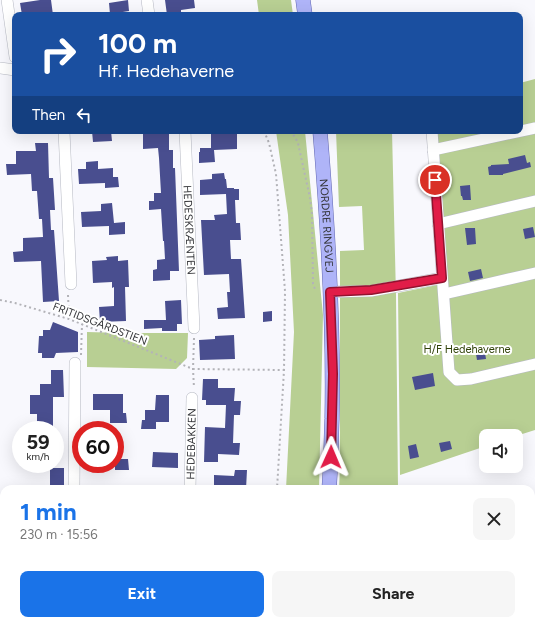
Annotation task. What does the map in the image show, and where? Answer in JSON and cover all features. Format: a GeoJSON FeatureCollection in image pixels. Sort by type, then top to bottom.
{"type":"FeatureCollection","features":[{"type":"Feature","properties":{"kind":"main road"},"geometry":{"type":"LineString","coordinates":[[303,0],[305,12]]}},
{"type":"Feature","properties":{"kind":"main road","name":"NORDRE RINGVEJ"},"geometry":{"type":"LineString","coordinates":[[320,134],[327,211],[333,374],[329,485]]}},
{"type":"Feature","properties":{"kind":"street"},"geometry":{"type":"LineString","coordinates":[[7,0],[12,36]]}},
{"type":"Feature","properties":{"kind":"street"},"geometry":{"type":"LineString","coordinates":[[147,0],[149,12]]}},
{"type":"Feature","properties":{"kind":"street"},"geometry":{"type":"LineString","coordinates":[[0,68],[12,70]]}},
{"type":"Feature","properties":{"kind":"street"},"geometry":{"type":"LineString","coordinates":[[523,131],[535,128]]}},
{"type":"Feature","properties":{"kind":"street"},"geometry":{"type":"LineString","coordinates":[[64,134],[71,284]]}},
{"type":"Feature","properties":{"kind":"street","name":"HEDESKRÆNTEN"},"geometry":{"type":"LineString","coordinates":[[185,134],[194,328]]}},
{"type":"Feature","properties":{"kind":"street"},"geometry":{"type":"LineString","coordinates":[[432,134],[449,372],[457,380],[471,379],[535,364]]}},
{"type":"Feature","properties":{"kind":"street"},"geometry":{"type":"LineString","coordinates":[[433,150],[507,134]]}},
{"type":"Feature","properties":{"kind":"street"},"geometry":{"type":"LineString","coordinates":[[438,224],[535,201]]}},
{"type":"Feature","properties":{"kind":"street"},"geometry":{"type":"LineString","coordinates":[[444,294],[535,273]]}},
{"type":"Feature","properties":{"kind":"street"},"geometry":{"type":"LineString","coordinates":[[330,292],[371,290],[442,278]]}},
{"type":"Feature","properties":{"kind":"street"},"geometry":{"type":"LineString","coordinates":[[74,485],[75,363]]}},
{"type":"Feature","properties":{"kind":"street","name":"HEDEBAKKEN"},"geometry":{"type":"LineString","coordinates":[[190,485],[192,398]]}},
{"type":"Feature","properties":{"kind":"path"},"geometry":{"type":"LineString","coordinates":[[265,134],[269,143],[276,174],[285,290],[284,370],[277,485]]}},
{"type":"Feature","properties":{"kind":"path"},"geometry":{"type":"LineString","coordinates":[[292,134],[298,143],[310,198],[312,214],[313,284],[318,290],[330,292]]}},
{"type":"Feature","properties":{"kind":"path"},"geometry":{"type":"LineString","coordinates":[[69,319],[68,290],[71,284]]}},
{"type":"Feature","properties":{"kind":"path","name":"FRITIDSGÅRDSTIEN"},"geometry":{"type":"LineString","coordinates":[[0,300],[69,319],[193,369]]}},
{"type":"Feature","properties":{"kind":"path"},"geometry":{"type":"LineString","coordinates":[[75,363],[81,358],[82,324]]}},
{"type":"Feature","properties":{"kind":"path"},"geometry":{"type":"LineString","coordinates":[[192,398],[194,394],[194,328]]}},
{"type":"Feature","properties":{"kind":"path"},"geometry":{"type":"LineString","coordinates":[[193,369],[284,370]]}},
{"type":"Feature","properties":{"kind":"green space"},"geometry":{"type":"Polygon","coordinates":[[[257,0],[291,0],[293,12],[259,12],[257,0]]]}},
{"type":"Feature","properties":{"kind":"green space","name":"H/F Hedehaverne"},"geometry":{"type":"Polygon","coordinates":[[[535,79],[535,430],[523,434],[523,429],[479,429],[479,448],[400,475],[398,293],[447,283],[436,134],[523,134],[523,82],[535,79]]]}},
{"type":"Feature","properties":{"kind":"green space"},"geometry":{"type":"Polygon","coordinates":[[[276,134],[305,134],[323,315],[319,485],[286,485],[294,332],[288,215],[276,134]]]}},
{"type":"Feature","properties":{"kind":"green space"},"geometry":{"type":"Polygon","coordinates":[[[336,134],[392,134],[396,296],[398,485],[339,485],[340,251],[364,250],[362,206],[339,207],[336,134]]]}},
{"type":"Feature","properties":{"kind":"green space"},"geometry":{"type":"Polygon","coordinates":[[[87,332],[188,333],[187,358],[176,369],[87,367],[87,332]]]}},
{"type":"Feature","properties":{"kind":"building"},"geometry":{"type":"Polygon","coordinates":[[[51,0],[53,12],[22,12],[20,3],[51,0]]]}},
{"type":"Feature","properties":{"kind":"building"},"geometry":{"type":"Polygon","coordinates":[[[128,0],[129,11],[110,12],[109,3],[128,0]]]}},
{"type":"Feature","properties":{"kind":"building"},"geometry":{"type":"Polygon","coordinates":[[[165,0],[194,0],[195,8],[181,10],[181,12],[167,12],[165,0]]]}},
{"type":"Feature","properties":{"kind":"building"},"geometry":{"type":"Polygon","coordinates":[[[92,134],[111,134],[112,141],[93,142],[92,134]]]}},
{"type":"Feature","properties":{"kind":"building"},"geometry":{"type":"Polygon","coordinates":[[[143,134],[169,134],[169,150],[173,150],[173,168],[175,168],[179,271],[170,271],[170,280],[153,281],[153,270],[157,269],[157,260],[165,259],[161,209],[149,210],[149,201],[154,201],[154,193],[161,193],[159,158],[158,148],[143,149],[143,134]]]}},
{"type":"Feature","properties":{"kind":"building"},"geometry":{"type":"Polygon","coordinates":[[[211,134],[237,134],[237,149],[214,150],[215,162],[199,163],[200,148],[211,148],[211,134]]]}},
{"type":"Feature","properties":{"kind":"building"},"geometry":{"type":"Polygon","coordinates":[[[35,143],[48,143],[49,178],[53,178],[55,210],[50,210],[51,230],[54,230],[59,301],[43,302],[41,261],[14,262],[13,252],[23,251],[23,238],[43,237],[42,219],[39,219],[37,191],[32,191],[31,174],[7,175],[6,164],[16,164],[16,151],[36,151],[35,143]]]}},
{"type":"Feature","properties":{"kind":"building"},"geometry":{"type":"Polygon","coordinates":[[[525,155],[527,163],[530,162],[531,167],[503,175],[489,175],[488,167],[491,165],[509,164],[508,159],[525,155]]]}},
{"type":"Feature","properties":{"kind":"building"},"geometry":{"type":"Polygon","coordinates":[[[98,161],[98,169],[113,168],[113,177],[118,177],[119,187],[105,188],[105,183],[79,184],[78,169],[86,169],[86,162],[98,161]]]}},
{"type":"Feature","properties":{"kind":"building"},"geometry":{"type":"Polygon","coordinates":[[[224,173],[227,188],[239,189],[239,200],[235,200],[236,223],[240,223],[241,240],[230,240],[231,259],[241,259],[245,318],[218,319],[217,308],[228,307],[227,292],[230,292],[229,274],[204,275],[201,220],[215,220],[214,215],[227,214],[226,194],[200,195],[200,180],[212,179],[212,174],[224,173]]]}},
{"type":"Feature","properties":{"kind":"building"},"geometry":{"type":"Polygon","coordinates":[[[470,185],[471,200],[463,200],[460,186],[470,185]]]}},
{"type":"Feature","properties":{"kind":"building"},"geometry":{"type":"Polygon","coordinates":[[[112,203],[114,223],[125,222],[125,234],[109,235],[109,226],[82,227],[81,212],[101,211],[101,204],[112,203]]]}},
{"type":"Feature","properties":{"kind":"building"},"geometry":{"type":"Polygon","coordinates":[[[533,227],[535,237],[525,239],[523,229],[533,227]]]}},
{"type":"Feature","properties":{"kind":"building"},"geometry":{"type":"Polygon","coordinates":[[[465,228],[475,228],[476,244],[467,245],[465,228]]]}},
{"type":"Feature","properties":{"kind":"building"},"geometry":{"type":"Polygon","coordinates":[[[118,256],[118,261],[128,260],[129,287],[125,287],[126,321],[100,322],[99,307],[114,306],[114,287],[112,288],[112,282],[93,283],[92,261],[107,260],[106,257],[118,256]]]}},
{"type":"Feature","properties":{"kind":"building"},"geometry":{"type":"Polygon","coordinates":[[[481,269],[483,278],[470,281],[468,272],[481,269]]]}},
{"type":"Feature","properties":{"kind":"building"},"geometry":{"type":"Polygon","coordinates":[[[181,300],[182,324],[177,324],[177,331],[162,331],[162,328],[144,329],[144,320],[166,320],[165,301],[181,300]]]}},
{"type":"Feature","properties":{"kind":"building"},"geometry":{"type":"Polygon","coordinates":[[[272,311],[272,321],[263,322],[263,312],[272,311]]]}},
{"type":"Feature","properties":{"kind":"building"},"geometry":{"type":"Polygon","coordinates":[[[53,322],[78,332],[78,352],[56,353],[54,358],[42,358],[42,353],[38,353],[39,336],[43,336],[43,330],[50,330],[53,322]]]}},
{"type":"Feature","properties":{"kind":"building"},"geometry":{"type":"Polygon","coordinates":[[[234,335],[235,359],[200,360],[199,340],[215,339],[215,336],[234,335]]]}},
{"type":"Feature","properties":{"kind":"building"},"geometry":{"type":"Polygon","coordinates":[[[484,347],[486,359],[477,360],[475,348],[484,347]]]}},
{"type":"Feature","properties":{"kind":"building"},"geometry":{"type":"Polygon","coordinates":[[[51,370],[63,370],[64,397],[53,397],[53,421],[37,421],[37,414],[30,414],[30,395],[40,395],[40,384],[51,384],[51,370]]]}},
{"type":"Feature","properties":{"kind":"building"},"geometry":{"type":"Polygon","coordinates":[[[433,373],[435,386],[415,390],[412,377],[433,373]]]}},
{"type":"Feature","properties":{"kind":"building"},"geometry":{"type":"Polygon","coordinates":[[[203,379],[218,379],[218,388],[235,388],[234,401],[241,401],[240,415],[234,415],[233,443],[240,443],[239,455],[218,454],[218,462],[204,462],[205,427],[225,428],[226,405],[206,405],[206,400],[202,400],[203,379]]]}},
{"type":"Feature","properties":{"kind":"building"},"geometry":{"type":"Polygon","coordinates":[[[93,394],[123,394],[123,413],[126,413],[127,423],[124,423],[124,421],[110,421],[110,410],[93,410],[93,394]]]}},
{"type":"Feature","properties":{"kind":"building"},"geometry":{"type":"Polygon","coordinates":[[[156,395],[169,395],[169,422],[156,422],[156,429],[141,429],[142,420],[145,420],[145,410],[155,410],[156,395]]]}},
{"type":"Feature","properties":{"kind":"building"},"geometry":{"type":"Polygon","coordinates":[[[450,441],[452,449],[441,452],[439,443],[450,441]]]}},
{"type":"Feature","properties":{"kind":"building"},"geometry":{"type":"Polygon","coordinates":[[[416,444],[419,457],[410,459],[408,446],[416,444]]]}},
{"type":"Feature","properties":{"kind":"building"},"geometry":{"type":"Polygon","coordinates":[[[153,452],[178,453],[178,468],[152,467],[153,452]]]}},
{"type":"Feature","properties":{"kind":"building"},"geometry":{"type":"Polygon","coordinates":[[[124,459],[128,459],[129,470],[124,470],[124,459]]]}},
{"type":"Feature","properties":{"kind":"building"},"geometry":{"type":"Polygon","coordinates":[[[235,470],[247,470],[246,485],[214,485],[214,475],[234,476],[235,470]]]}},
{"type":"Feature","properties":{"kind":"building"},"geometry":{"type":"Polygon","coordinates":[[[50,473],[64,473],[64,485],[50,485],[50,473]]]}},
{"type":"Feature","properties":{"kind":"route"},"geometry":{"type":"LineString","coordinates":[[331,457],[333,374],[330,292],[371,290],[442,278],[435,180]]}}]}
